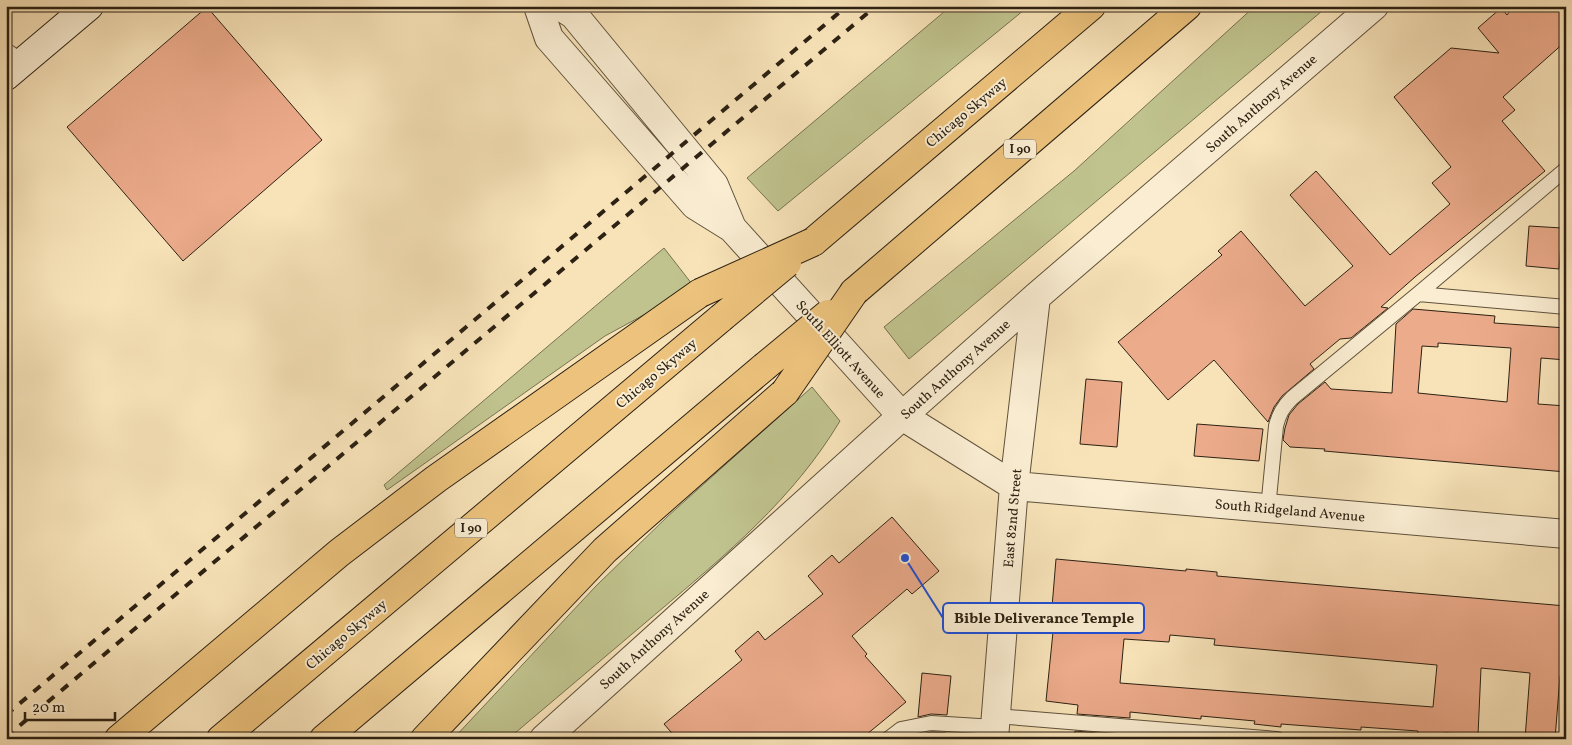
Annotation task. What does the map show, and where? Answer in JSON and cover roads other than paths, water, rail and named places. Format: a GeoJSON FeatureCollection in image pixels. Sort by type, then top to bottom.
{"type":"FeatureCollection","features":[{"type":"Feature","properties":{"kind":"highway","name":"Chicago Skyway"},"geometry":{"type":"LineString","coordinates":[[221,739],[1091,6]]}},
{"type":"Feature","properties":{"kind":"highway","name":"I 90"},"geometry":{"type":"LineString","coordinates":[[324,739],[854,292],[1186,6]]}},
{"type":"Feature","properties":{"kind":"highway"},"geometry":{"type":"LineString","coordinates":[[119,739],[346,547],[436,479],[700,293],[813,242]]}},
{"type":"Feature","properties":{"kind":"highway"},"geometry":{"type":"LineString","coordinates":[[425,739],[605,550],[785,392],[854,292]]}},
{"type":"Feature","properties":{"kind":"street"},"geometry":{"type":"LineString","coordinates":[[12,62],[88,6]]}},
{"type":"Feature","properties":{"kind":"street","name":"South Elliott Avenue"},"geometry":{"type":"LineString","coordinates":[[538,6],[549,38],[695,205],[732,228],[902,416],[1014,486]]}},
{"type":"Feature","properties":{"kind":"street","name":"South Elliott Avenue"},"geometry":{"type":"LineString","coordinates":[[560,6],[574,15],[714,185],[732,228]]}},
{"type":"Feature","properties":{"kind":"street","name":"South Anthony Avenue"},"geometry":{"type":"LineString","coordinates":[[544,739],[1036,297],[1374,6]]}},
{"type":"Feature","properties":{"kind":"street","name":"East 82nd Street"},"geometry":{"type":"LineString","coordinates":[[995,727],[1014,486],[1036,297]]}},
{"type":"Feature","properties":{"kind":"street","name":"South Ridgeland Avenue"},"geometry":{"type":"LineString","coordinates":[[1014,486],[1566,534]]}},
{"type":"Feature","properties":{"kind":"lane"},"geometry":{"type":"LineString","coordinates":[[1268,509],[1276,426],[1278,416],[1283,407],[1566,169]]}},
{"type":"Feature","properties":{"kind":"lane"},"geometry":{"type":"LineString","coordinates":[[1418,294],[1566,307]]}},
{"type":"Feature","properties":{"kind":"lane"},"geometry":{"type":"LineString","coordinates":[[888,739],[901,729],[931,723],[1277,739]]}},
{"type":"Feature","properties":{"kind":"railway"},"geometry":{"type":"LineString","coordinates":[[6,715],[847,6]]}},
{"type":"Feature","properties":{"kind":"railway"},"geometry":{"type":"LineString","coordinates":[[6,737],[876,6]]}},
{"type":"Feature","properties":{"kind":"place","name":"Bible Deliverance Temple"},"geometry":{"type":"Point","coordinates":[905,558]}}]}
